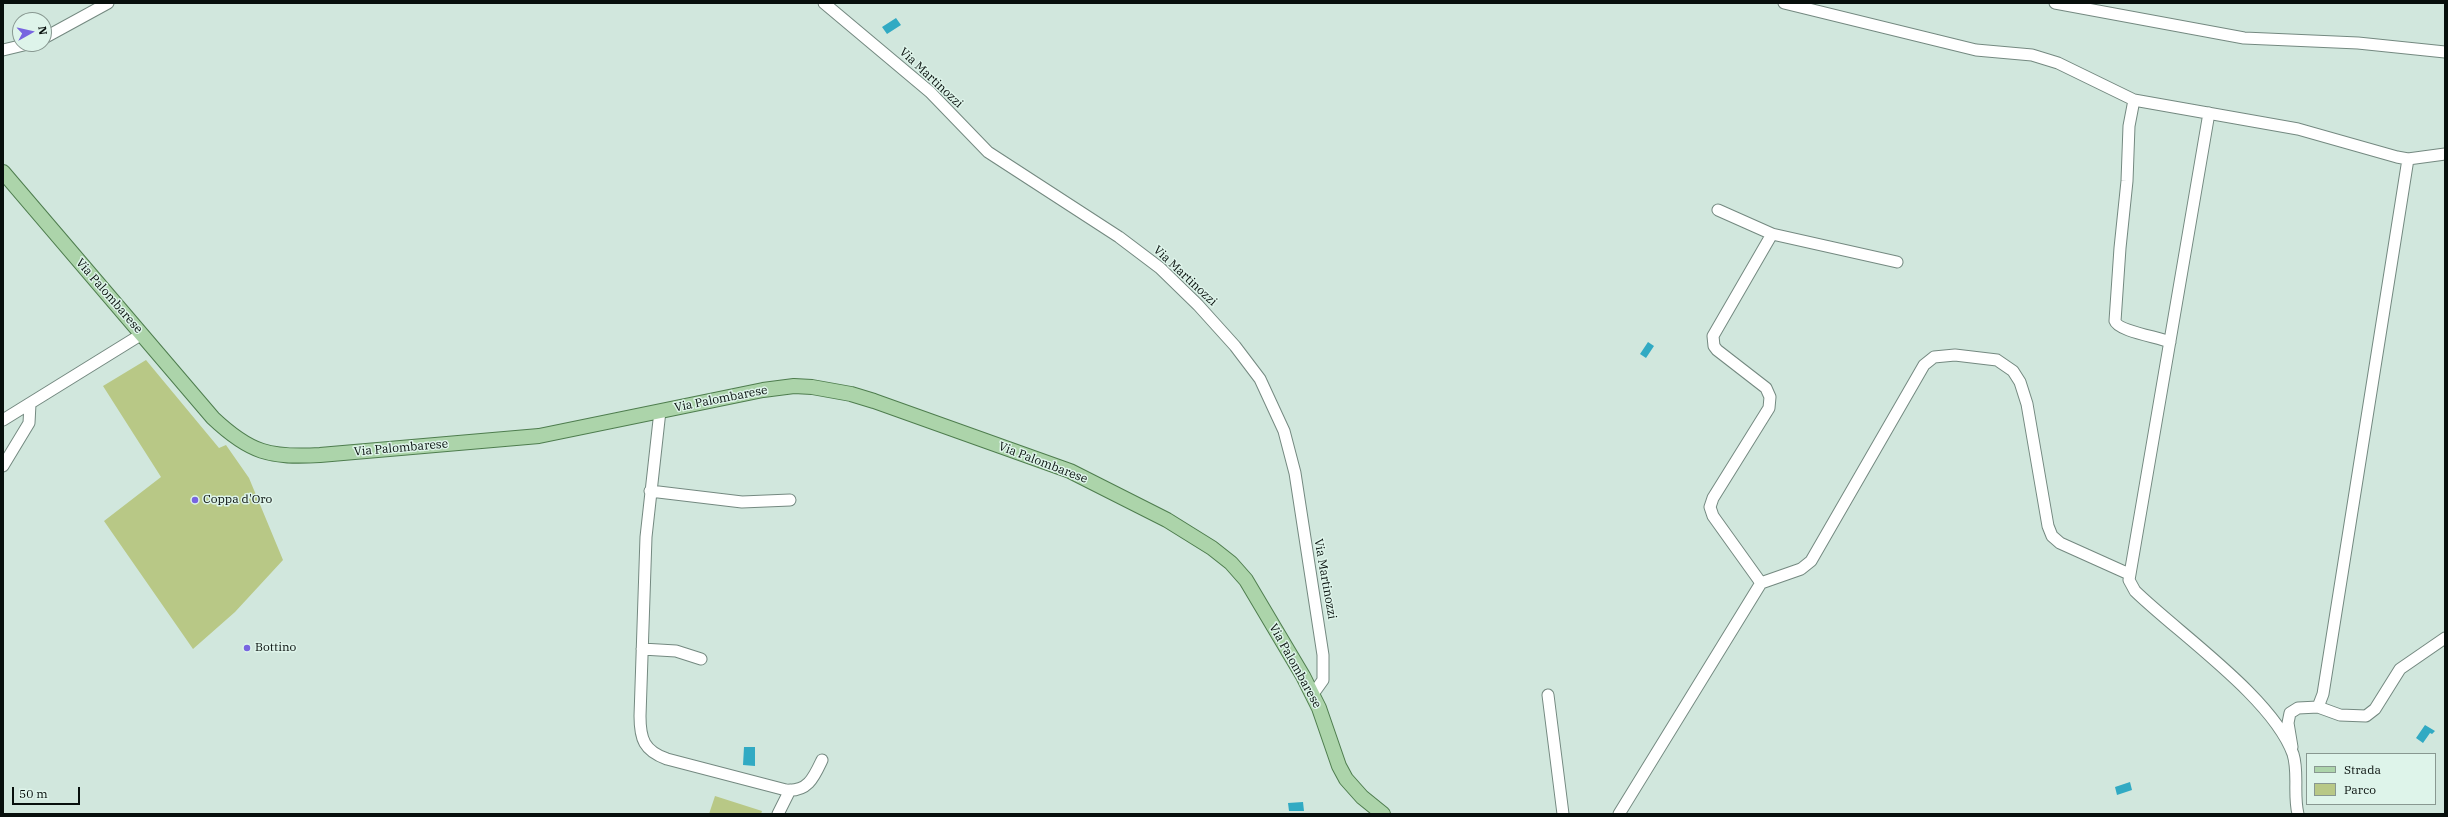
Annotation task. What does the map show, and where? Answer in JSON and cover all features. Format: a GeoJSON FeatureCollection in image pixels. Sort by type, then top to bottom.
{"type":"FeatureCollection","features":[{"type":"Feature","properties":{"kind":"main road","name":"Via Palombarese"},"geometry":{"type":"LineString","coordinates":[[3,172],[222,426],[249,447],[270,454],[320,455],[519,438],[794,386],[824,389],[868,399],[1070,471],[1183,529],[1231,563],[1250,586],[1313,694],[1344,775],[1358,793],[1383,814]]}},
{"type":"Feature","properties":{"kind":"street"},"geometry":{"type":"LineString","coordinates":[[52,34],[108,3]]}},
{"type":"Feature","properties":{"kind":"street","name":"Via Martinozzi"},"geometry":{"type":"LineString","coordinates":[[824,3],[930,92],[988,152],[1091,217],[1160,268],[1198,305],[1254,370],[1267,393],[1284,431],[1296,473],[1323,654],[1323,680],[1313,694]]}},
{"type":"Feature","properties":{"kind":"street"},"geometry":{"type":"LineString","coordinates":[[1784,3],[1970,48],[2037,56],[2070,68],[2134,100],[2306,131],[2408,159],[2445,154]]}},
{"type":"Feature","properties":{"kind":"street"},"geometry":{"type":"LineString","coordinates":[[2055,3],[2244,38],[2363,43],[2445,52]]}},
{"type":"Feature","properties":{"kind":"street"},"geometry":{"type":"LineString","coordinates":[[2134,100],[2129,126],[2127,181],[2119,256],[2115,320],[2121,328],[2148,334],[2170,342]]}},
{"type":"Feature","properties":{"kind":"street"},"geometry":{"type":"LineString","coordinates":[[2209,113],[2129,574],[2130,583],[2135,591],[2219,666],[2261,706],[2293,754]]}},
{"type":"Feature","properties":{"kind":"street"},"geometry":{"type":"LineString","coordinates":[[2318,707],[2324,689],[2408,159]]}},
{"type":"Feature","properties":{"kind":"street"},"geometry":{"type":"LineString","coordinates":[[1718,210],[1772,234],[1897,262]]}},
{"type":"Feature","properties":{"kind":"street"},"geometry":{"type":"LineString","coordinates":[[1761,584],[1713,516],[1710,507],[1713,498],[1769,408],[1770,397],[1766,388],[1717,350],[1713,339],[1772,234]]}},
{"type":"Feature","properties":{"kind":"street"},"geometry":{"type":"LineString","coordinates":[[3,420],[142,334]]}},
{"type":"Feature","properties":{"kind":"street"},"geometry":{"type":"LineString","coordinates":[[1619,814],[1761,584],[1801,569],[1810,561],[1924,365],[1934,356],[1947,355],[1997,360],[2013,371],[2026,399],[2051,534],[2060,543],[2129,574]]}},
{"type":"Feature","properties":{"kind":"street"},"geometry":{"type":"LineString","coordinates":[[3,466],[29,423],[30,404]]}},
{"type":"Feature","properties":{"kind":"street"},"geometry":{"type":"LineString","coordinates":[[660,411],[650,491],[642,649],[640,729],[642,741],[648,749],[667,759],[771,787],[790,790],[801,788],[808,784],[822,760]]}},
{"type":"Feature","properties":{"kind":"street"},"geometry":{"type":"LineString","coordinates":[[650,491],[742,502],[790,500]]}},
{"type":"Feature","properties":{"kind":"street"},"geometry":{"type":"LineString","coordinates":[[2298,814],[2293,754],[2288,723],[2290,713],[2298,708],[2318,707],[2340,715],[2366,716],[2375,709],[2404,666],[2445,638]]}},
{"type":"Feature","properties":{"kind":"street"},"geometry":{"type":"LineString","coordinates":[[642,649],[680,651],[701,659]]}},
{"type":"Feature","properties":{"kind":"street"},"geometry":{"type":"LineString","coordinates":[[1548,695],[1563,814]]}},
{"type":"Feature","properties":{"kind":"street"},"geometry":{"type":"LineString","coordinates":[[778,814],[790,790]]}},
{"type":"Feature","properties":{"kind":"green space","name":"Coppa d'Oro"},"geometry":{"type":"Polygon","coordinates":[[[146,360],[219,448],[226,445],[249,478],[283,560],[235,612],[193,649],[104,521],[161,477],[103,386],[146,360]]]}},
{"type":"Feature","properties":{"kind":"green space"},"geometry":{"type":"Polygon","coordinates":[[[715,796],[762,811],[761,814],[709,814],[715,796]]]}},
{"type":"Feature","properties":{"kind":"water"},"geometry":{"type":"Polygon","coordinates":[[[896,18],[901,25],[887,34],[882,27],[896,18]]]}},
{"type":"Feature","properties":{"kind":"water"},"geometry":{"type":"Polygon","coordinates":[[[1648,342],[1654,346],[1646,358],[1640,354],[1648,342]]]}},
{"type":"Feature","properties":{"kind":"water"},"geometry":{"type":"Polygon","coordinates":[[[2425,725],[2435,731],[2432,734],[2430,733],[2423,743],[2416,738],[2425,725]]]}},
{"type":"Feature","properties":{"kind":"water"},"geometry":{"type":"Polygon","coordinates":[[[744,747],[755,747],[755,766],[743,765],[744,747]]]}},
{"type":"Feature","properties":{"kind":"water"},"geometry":{"type":"Polygon","coordinates":[[[2130,782],[2132,790],[2117,795],[2115,787],[2130,782]]]}},
{"type":"Feature","properties":{"kind":"water"},"geometry":{"type":"Polygon","coordinates":[[[1303,802],[1304,811],[1289,811],[1288,803],[1303,802]]]}},
{"type":"Feature","properties":{"kind":"place","name":"Coppa d'Oro"},"geometry":{"type":"Point","coordinates":[195,500]}},
{"type":"Feature","properties":{"kind":"place","name":"Bottino"},"geometry":{"type":"Point","coordinates":[247,648]}}]}
